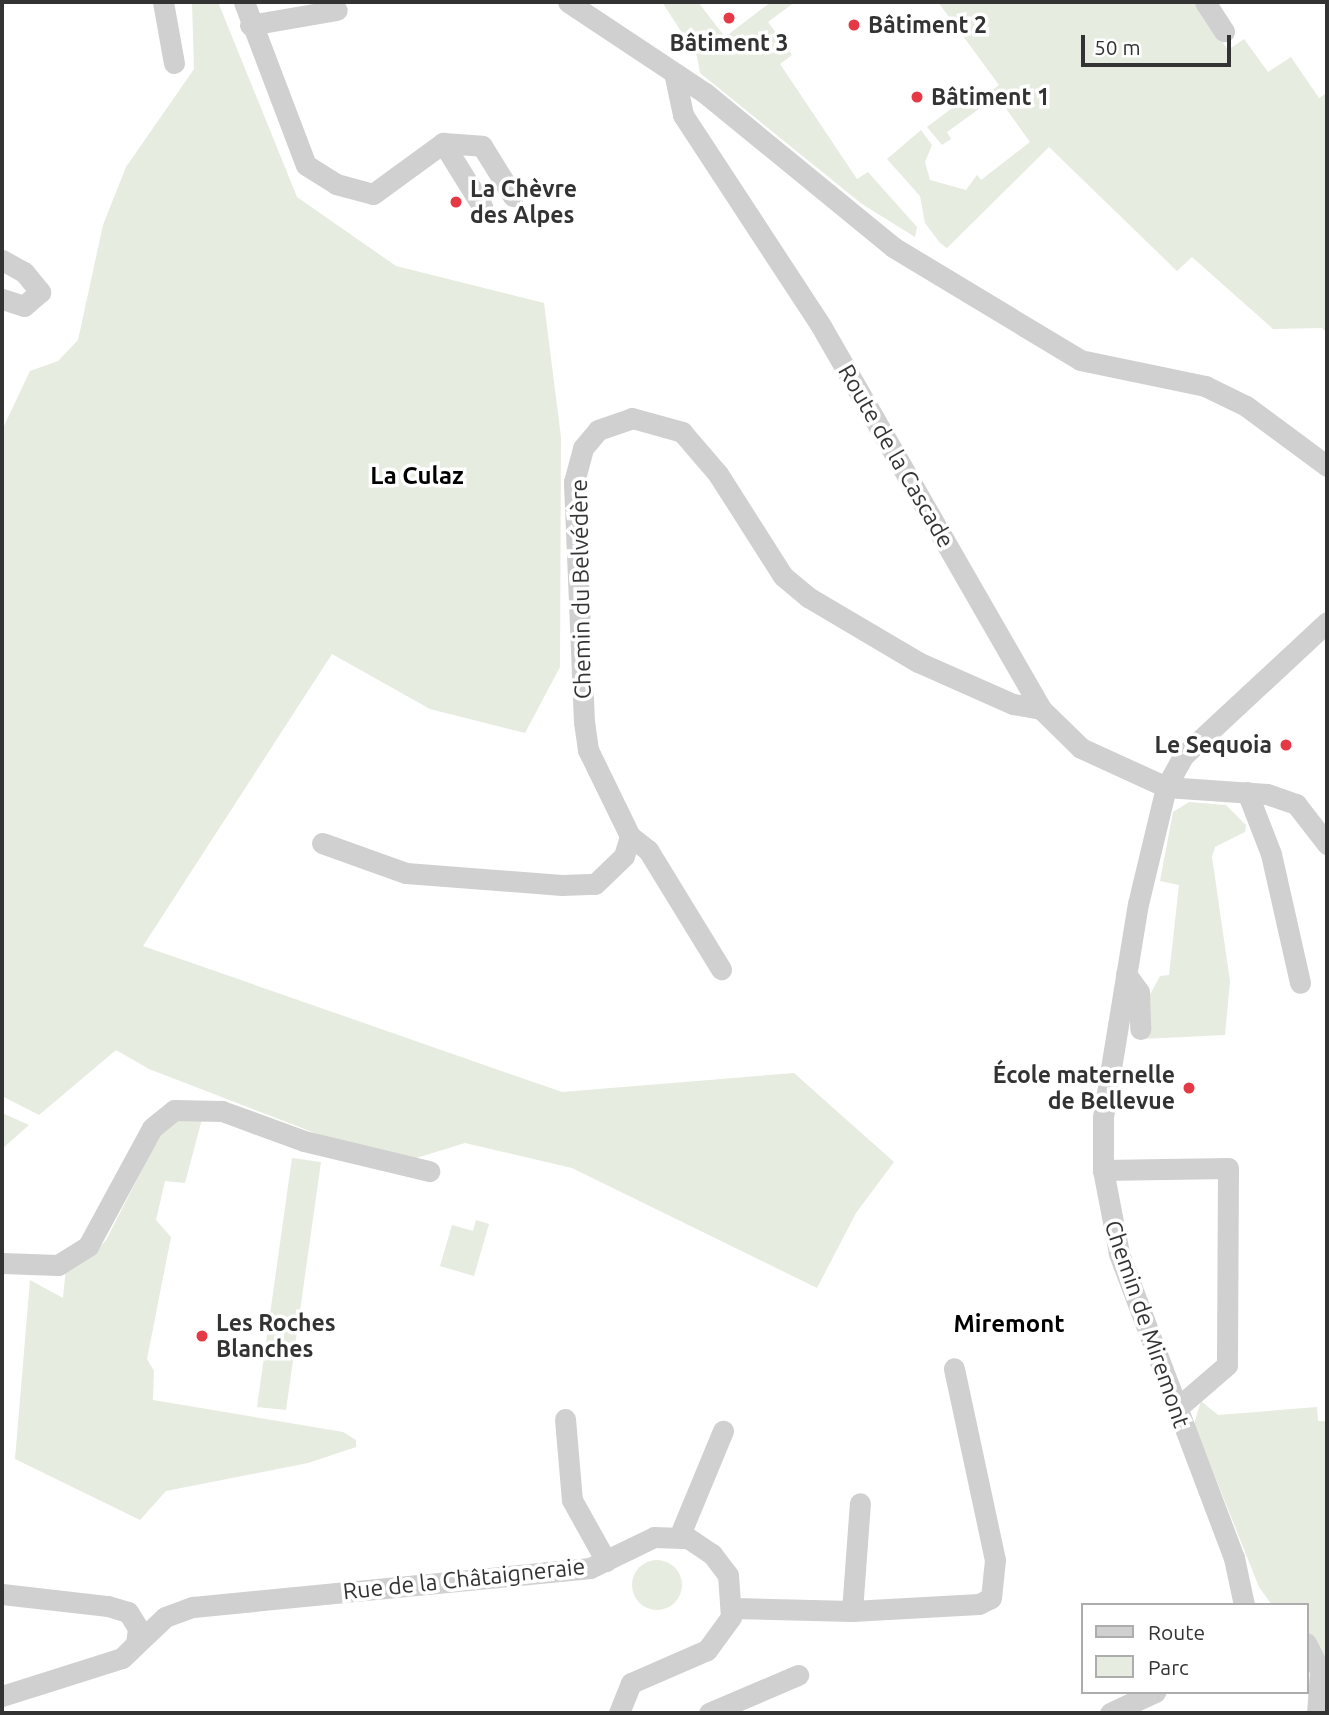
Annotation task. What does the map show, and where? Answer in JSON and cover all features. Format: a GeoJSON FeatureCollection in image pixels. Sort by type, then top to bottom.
{"type":"FeatureCollection","features":[{"type":"Feature","properties":{"kind":"street"},"geometry":{"type":"LineString","coordinates":[[163,2],[174,63]]}},
{"type":"Feature","properties":{"kind":"street"},"geometry":{"type":"LineString","coordinates":[[244,2],[250,24],[306,164],[336,184],[373,194],[443,143],[482,146],[513,196]]}},
{"type":"Feature","properties":{"kind":"street"},"geometry":{"type":"LineString","coordinates":[[568,2],[675,77],[705,93],[828,200],[934,271],[1080,360],[1205,386],[1246,406],[1327,466]]}},
{"type":"Feature","properties":{"kind":"street"},"geometry":{"type":"LineString","coordinates":[[1205,2],[1224,31]]}},
{"type":"Feature","properties":{"kind":"street"},"geometry":{"type":"LineString","coordinates":[[250,24],[337,10]]}},
{"type":"Feature","properties":{"kind":"street","name":"Route de la Cascade"},"geometry":{"type":"LineString","coordinates":[[675,77],[683,115],[821,326],[1041,709],[1081,748],[1166,787]]}},
{"type":"Feature","properties":{"kind":"street"},"geometry":{"type":"LineString","coordinates":[[443,143],[482,206]]}},
{"type":"Feature","properties":{"kind":"street"},"geometry":{"type":"LineString","coordinates":[[2,260],[24,272],[40,292],[24,306],[2,299]]}},
{"type":"Feature","properties":{"kind":"street","name":"Chemin du Belvédère"},"geometry":{"type":"LineString","coordinates":[[721,970],[648,850],[630,836],[588,750],[576,573],[574,482],[583,448],[614,423],[652,420],[682,432],[718,474],[783,576],[846,623],[965,683],[1041,709]]}},
{"type":"Feature","properties":{"kind":"street","name":"Chemin de Miremont"},"geometry":{"type":"LineString","coordinates":[[1248,1603],[1119,1253],[1103,1170],[1103,1117],[1126,974],[1166,787],[1184,755],[1327,622]]}},
{"type":"Feature","properties":{"kind":"street"},"geometry":{"type":"LineString","coordinates":[[1166,787],[1247,792],[1296,804],[1327,844]]}},
{"type":"Feature","properties":{"kind":"street"},"geometry":{"type":"LineString","coordinates":[[1247,792],[1271,855],[1300,983]]}},
{"type":"Feature","properties":{"kind":"street"},"geometry":{"type":"LineString","coordinates":[[322,843],[406,873],[562,885],[594,884],[613,870],[630,836]]}},
{"type":"Feature","properties":{"kind":"street"},"geometry":{"type":"LineString","coordinates":[[1126,974],[1139,992],[1140,1029]]}},
{"type":"Feature","properties":{"kind":"street"},"geometry":{"type":"LineString","coordinates":[[2,1263],[58,1265],[88,1246],[152,1128],[174,1110],[222,1111],[315,1144],[429,1171]]}},
{"type":"Feature","properties":{"kind":"street"},"geometry":{"type":"LineString","coordinates":[[1103,1170],[1228,1168],[1227,1365],[1175,1409]]}},
{"type":"Feature","properties":{"kind":"street"},"geometry":{"type":"LineString","coordinates":[[734,1608],[852,1611],[979,1604],[996,1588],[954,1368]]}},
{"type":"Feature","properties":{"kind":"street"},"geometry":{"type":"LineString","coordinates":[[565,1419],[572,1500],[606,1561]]}},
{"type":"Feature","properties":{"kind":"street"},"geometry":{"type":"LineString","coordinates":[[619,1713],[631,1683],[707,1650],[734,1608],[720,1562],[679,1537],[723,1431]]}},
{"type":"Feature","properties":{"kind":"street"},"geometry":{"type":"LineString","coordinates":[[852,1611],[860,1503]]}},
{"type":"Feature","properties":{"kind":"street","name":"Rue de la Châtaigneraie"},"geometry":{"type":"LineString","coordinates":[[122,1658],[165,1617],[193,1607],[523,1577],[606,1561],[644,1541],[679,1537]]}},
{"type":"Feature","properties":{"kind":"street"},"geometry":{"type":"LineString","coordinates":[[2,1594],[128,1612],[138,1628],[136,1644],[122,1658],[2,1696]]}},
{"type":"Feature","properties":{"kind":"street"},"geometry":{"type":"LineString","coordinates":[[1308,1647],[1320,1671],[1317,1713]]}},
{"type":"Feature","properties":{"kind":"street"},"geometry":{"type":"LineString","coordinates":[[709,1713],[799,1675]]}},
{"type":"Feature","properties":{"kind":"street"},"geometry":{"type":"LineString","coordinates":[[1110,1713],[1151,1694]]}},
{"type":"Feature","properties":{"kind":"green space"},"geometry":{"type":"Polygon","coordinates":[[[192,2],[218,2],[297,197],[396,266],[544,303],[561,437],[560,667],[525,733],[430,709],[332,654],[143,946],[562,1092],[794,1073],[894,1162],[856,1213],[817,1288],[572,1168],[465,1143],[413,1159],[320,1135],[149,1069],[116,1050],[39,1115],[2,1096],[2,430],[30,371],[58,361],[78,340],[103,225],[126,167],[194,69],[192,2]]]}},
{"type":"Feature","properties":{"kind":"green space"},"geometry":{"type":"Polygon","coordinates":[[[662,2],[698,2],[725,37],[771,2],[795,2],[768,22],[792,55],[780,64],[857,179],[868,172],[917,227],[915,237],[862,204],[700,73],[697,56],[662,2]]]}},
{"type":"Feature","properties":{"kind":"green space"},"geometry":{"type":"Polygon","coordinates":[[[938,2],[1195,2],[1228,50],[1244,39],[1268,72],[1291,57],[1319,98],[1327,93],[1327,333],[1322,328],[1273,329],[1192,257],[1177,271],[1049,147],[947,248],[940,243],[925,223],[920,196],[887,159],[921,130],[932,145],[925,162],[930,180],[966,190],[977,175],[981,180],[1030,142],[997,96],[947,132],[951,139],[942,145],[927,127],[976,90],[982,98],[999,85],[938,2]]]}},
{"type":"Feature","properties":{"kind":"green space"},"geometry":{"type":"Polygon","coordinates":[[[1189,802],[1226,805],[1246,825],[1245,832],[1215,847],[1212,857],[1230,981],[1225,1035],[1142,1039],[1146,1002],[1160,976],[1169,975],[1179,885],[1160,881],[1173,812],[1189,802]]]}},
{"type":"Feature","properties":{"kind":"green space"},"geometry":{"type":"Polygon","coordinates":[[[2,1113],[29,1125],[2,1149],[2,1113]]]}},
{"type":"Feature","properties":{"kind":"green space"},"geometry":{"type":"Polygon","coordinates":[[[179,1116],[202,1119],[185,1183],[165,1181],[156,1220],[171,1237],[147,1359],[154,1371],[153,1400],[343,1432],[356,1440],[356,1447],[308,1463],[166,1491],[140,1520],[15,1459],[30,1280],[63,1298],[66,1267],[90,1258],[106,1240],[160,1135],[179,1116]]]}},
{"type":"Feature","properties":{"kind":"green space"},"geometry":{"type":"Polygon","coordinates":[[[292,1158],[321,1162],[286,1410],[257,1407],[292,1158]]]}},
{"type":"Feature","properties":{"kind":"green space"},"geometry":{"type":"Polygon","coordinates":[[[476,1220],[489,1224],[474,1276],[440,1266],[452,1225],[473,1231],[476,1220]]]}},
{"type":"Feature","properties":{"kind":"green space"},"geometry":{"type":"Polygon","coordinates":[[[1201,1401],[1218,1415],[1317,1407],[1318,1421],[1327,1421],[1327,1713],[1308,1642],[1308,1603],[1271,1603],[1259,1587],[1194,1424],[1201,1401]]]}},
{"type":"Feature","properties":{"kind":"green space"},"geometry":{"type":"Polygon","coordinates":[[[657,1560],[675,1567],[682,1585],[675,1603],[657,1610],[639,1603],[632,1585],[639,1567],[657,1560]]]}},
{"type":"Feature","properties":{"kind":"place","name":"Bâtiment 3"},"geometry":{"type":"Point","coordinates":[729,18]}},
{"type":"Feature","properties":{"kind":"place","name":"Bâtiment 2"},"geometry":{"type":"Point","coordinates":[854,25]}},
{"type":"Feature","properties":{"kind":"place","name":"Bâtiment 1"},"geometry":{"type":"Point","coordinates":[917,97]}},
{"type":"Feature","properties":{"kind":"place","name":"La Chèvre des Alpes"},"geometry":{"type":"Point","coordinates":[456,202]}},
{"type":"Feature","properties":{"kind":"place","name":"Le Sequoia"},"geometry":{"type":"Point","coordinates":[1286,745]}},
{"type":"Feature","properties":{"kind":"place","name":"École maternelle de Bellevue"},"geometry":{"type":"Point","coordinates":[1189,1088]}},
{"type":"Feature","properties":{"kind":"place","name":"Les Roches Blanches"},"geometry":{"type":"Point","coordinates":[202,1336]}},
{"type":"Feature","properties":{"kind":"district","name":"La Culaz"},"geometry":{"type":"Point","coordinates":[417,476]}},
{"type":"Feature","properties":{"kind":"district","name":"Miremont"},"geometry":{"type":"Point","coordinates":[1009,1324]}}]}
